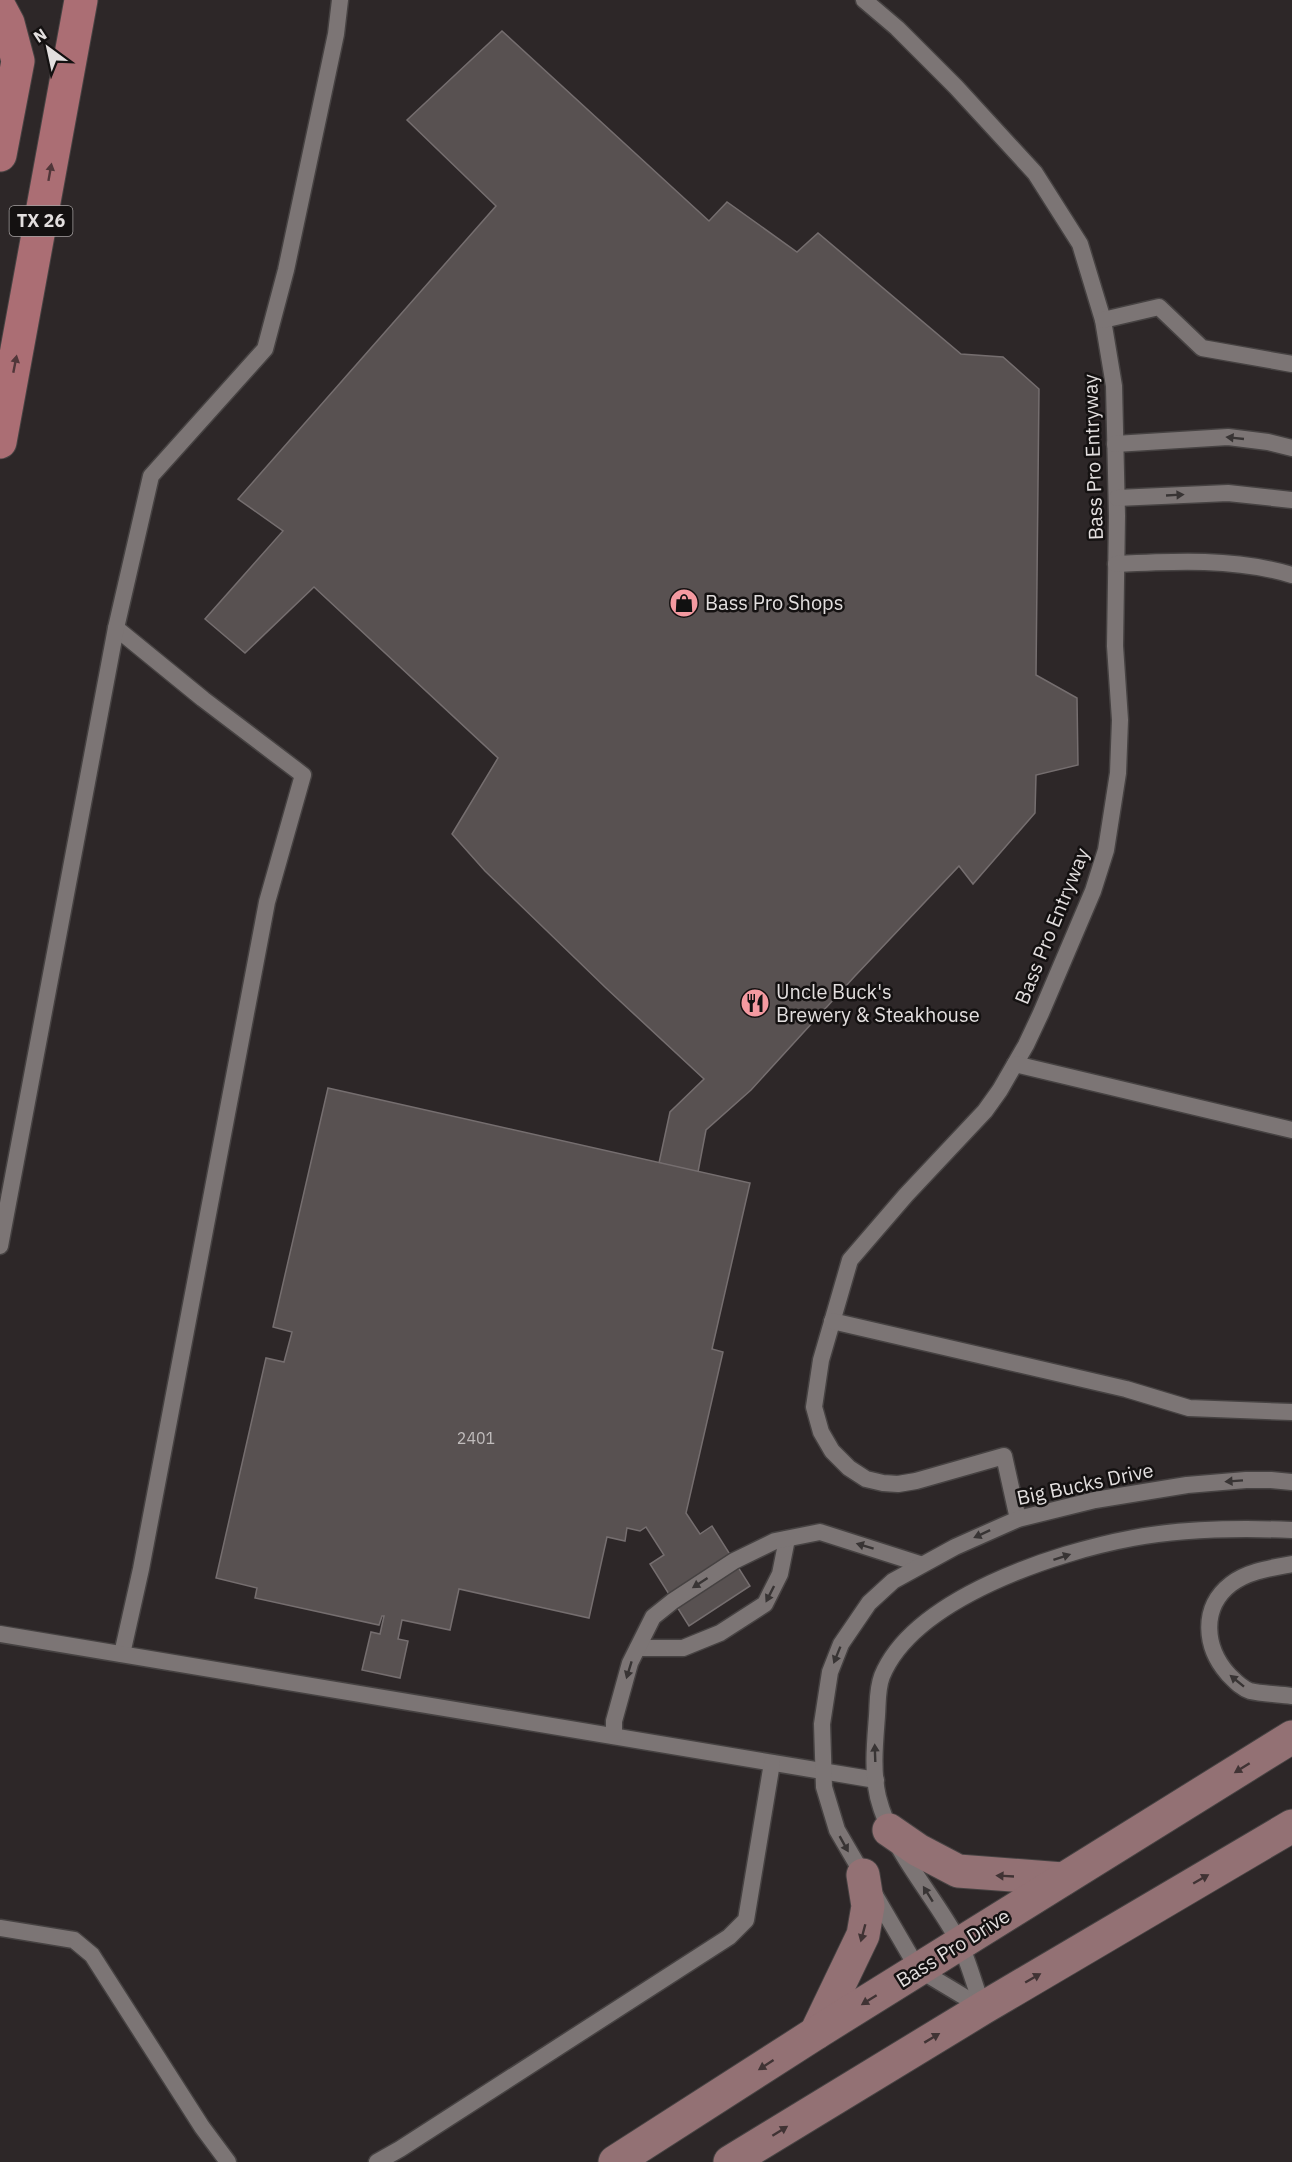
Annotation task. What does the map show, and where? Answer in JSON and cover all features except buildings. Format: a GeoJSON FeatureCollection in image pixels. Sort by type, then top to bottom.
{"type":"FeatureCollection","features":[{"type":"Feature","properties":{"kind":"main road","name":"TX 26"},"geometry":{"type":"LineString","coordinates":[[0,442],[81,0]]}},
{"type":"Feature","properties":{"kind":"main road"},"geometry":{"type":"LineString","coordinates":[[0,8],[8,23],[18,61],[0,155]]}},
{"type":"Feature","properties":{"kind":"main road","name":"Bass Pro Drive"},"geometry":{"type":"LineString","coordinates":[[615,2162],[816,2033],[1292,1737]]}},
{"type":"Feature","properties":{"kind":"main road"},"geometry":{"type":"LineString","coordinates":[[730,2162],[983,2008],[1292,1826]]}},
{"type":"Feature","properties":{"kind":"main road"},"geometry":{"type":"LineString","coordinates":[[889,1830],[918,1850],[958,1871],[1063,1879]]}},
{"type":"Feature","properties":{"kind":"main road"},"geometry":{"type":"LineString","coordinates":[[816,2033],[863,1935],[868,1906],[863,1875]]}},
{"type":"Feature","properties":{"kind":"lane"},"geometry":{"type":"LineString","coordinates":[[0,1246],[116,628],[151,476],[265,349],[296,225],[336,34],[340,0]]}},
{"type":"Feature","properties":{"kind":"lane","name":"Bass Pro Entryway"},"geometry":{"type":"LineString","coordinates":[[864,0],[897,28],[948,78],[1035,173],[1080,244],[1103,320],[1114,386],[1117,498],[1116,646],[1120,720],[1118,773],[1106,850],[1093,891],[1026,1045],[986,1111],[899,1203],[850,1260],[821,1360],[814,1407],[821,1432],[832,1452],[866,1479],[898,1484],[1004,1456],[1018,1519]]}},
{"type":"Feature","properties":{"kind":"lane"},"geometry":{"type":"LineString","coordinates":[[1103,320],[1159,307],[1202,348],[1292,364]]}},
{"type":"Feature","properties":{"kind":"lane"},"geometry":{"type":"LineString","coordinates":[[1115,444],[1228,437],[1268,442],[1292,448]]}},
{"type":"Feature","properties":{"kind":"lane"},"geometry":{"type":"LineString","coordinates":[[1117,498],[1228,493],[1292,500]]}},
{"type":"Feature","properties":{"kind":"lane"},"geometry":{"type":"LineString","coordinates":[[1116,564],[1178,561],[1230,564],[1280,571],[1292,575]]}},
{"type":"Feature","properties":{"kind":"lane"},"geometry":{"type":"LineString","coordinates":[[116,628],[203,699],[303,774],[265,914],[141,1569],[122,1654]]}},
{"type":"Feature","properties":{"kind":"lane"},"geometry":{"type":"LineString","coordinates":[[1015,1064],[1292,1130]]}},
{"type":"Feature","properties":{"kind":"lane"},"geometry":{"type":"LineString","coordinates":[[832,1322],[1126,1389],[1189,1408],[1292,1412]]}},
{"type":"Feature","properties":{"kind":"lane","name":"Big Bucks Drive"},"geometry":{"type":"LineString","coordinates":[[983,2008],[918,1969],[837,1830],[824,1787],[822,1724],[830,1672],[841,1644],[869,1603],[893,1581],[920,1564],[987,1531],[1018,1519],[1043,1511],[1105,1498],[1187,1485],[1246,1480],[1292,1482]]}},
{"type":"Feature","properties":{"kind":"lane"},"geometry":{"type":"LineString","coordinates":[[983,2008],[960,1944],[889,1830],[878,1795],[874,1743],[878,1688],[883,1674],[899,1648],[917,1628],[942,1610],[996,1581],[1078,1551],[1133,1538],[1170,1533],[1247,1528],[1292,1530]]}},
{"type":"Feature","properties":{"kind":"lane"},"geometry":{"type":"LineString","coordinates":[[614,1736],[614,1721],[630,1663],[653,1617],[734,1561],[775,1541],[820,1532],[920,1564]]}},
{"type":"Feature","properties":{"kind":"lane"},"geometry":{"type":"LineString","coordinates":[[638,1648],[683,1648],[720,1633],[765,1604],[780,1574],[787,1539]]}},
{"type":"Feature","properties":{"kind":"lane"},"geometry":{"type":"LineString","coordinates":[[1292,1564],[1252,1573],[1230,1585],[1221,1593],[1212,1610],[1208,1626],[1210,1644],[1217,1661],[1238,1684],[1250,1690],[1292,1696]]}},
{"type":"Feature","properties":{"kind":"lane"},"geometry":{"type":"LineString","coordinates":[[0,1634],[876,1780]]}},
{"type":"Feature","properties":{"kind":"lane"},"geometry":{"type":"LineString","coordinates":[[377,2162],[729,1937],[746,1920],[772,1763]]}},
{"type":"Feature","properties":{"kind":"lane"},"geometry":{"type":"LineString","coordinates":[[0,1928],[74,1940],[92,1955],[202,2127],[228,2162]]}},
{"type":"Feature","properties":{"kind":"place","name":"Bass Pro Shops"},"geometry":{"type":"Point","coordinates":[684,603]}},
{"type":"Feature","properties":{"kind":"place","name":"Uncle Buck's Brewery & Steakhouse"},"geometry":{"type":"Point","coordinates":[755,1003]}}]}
